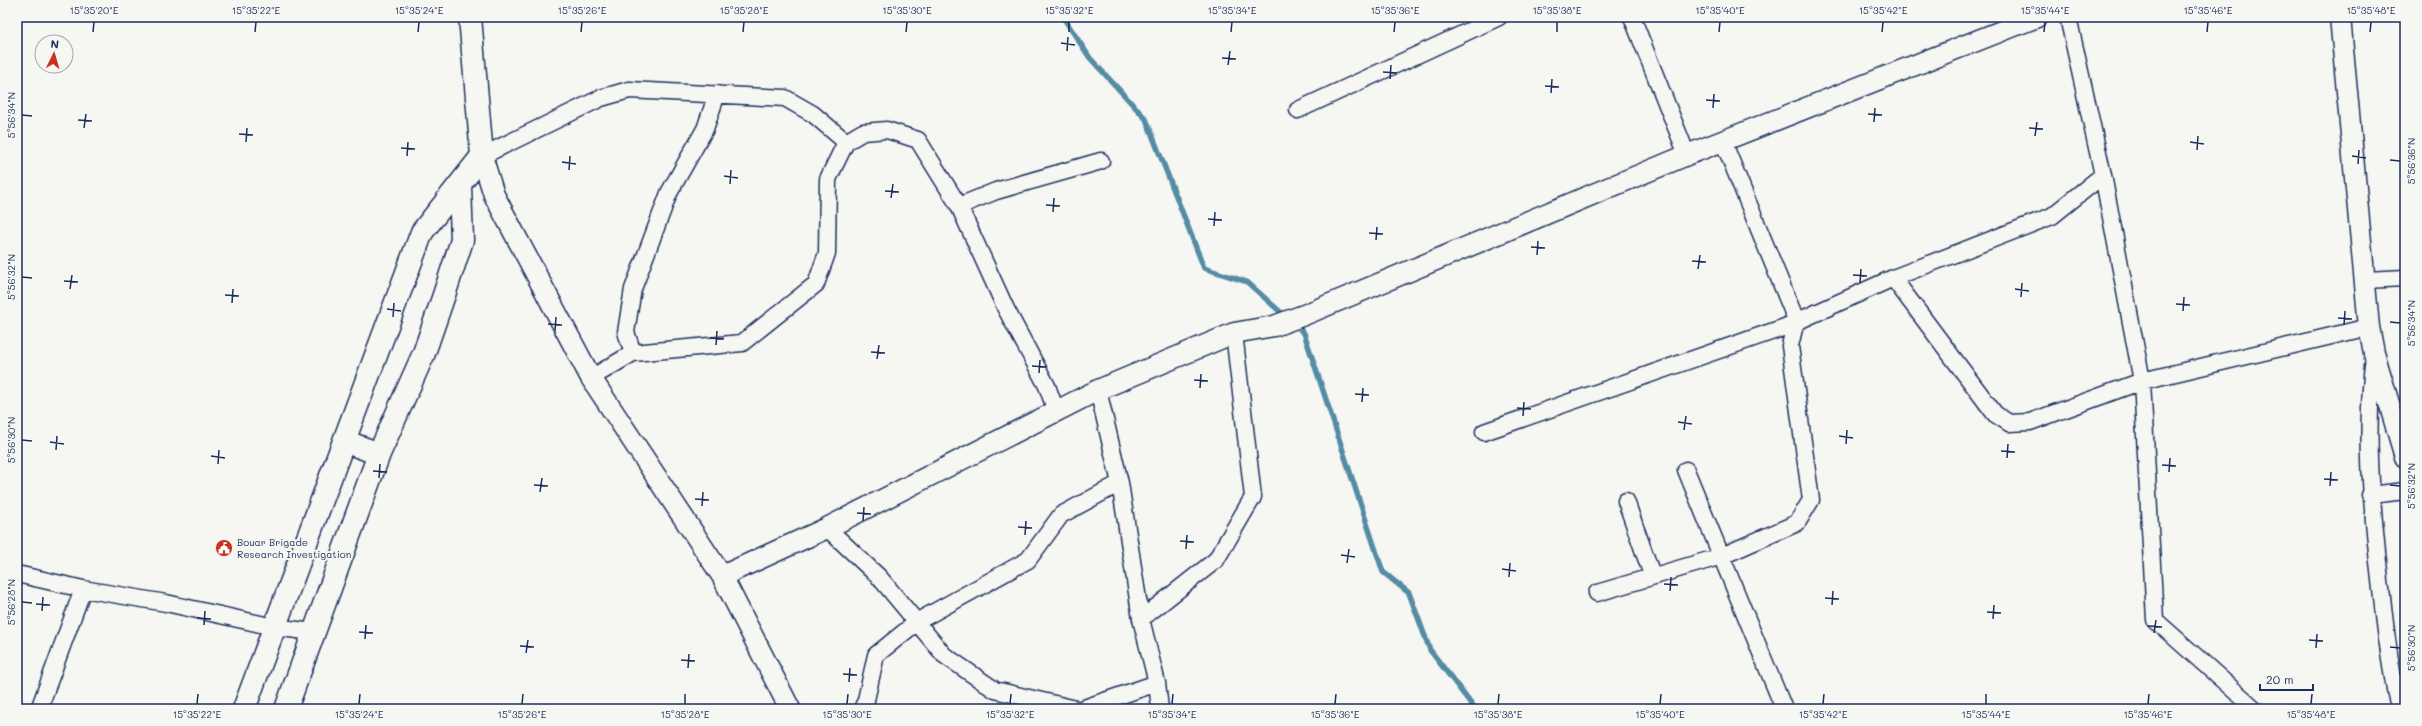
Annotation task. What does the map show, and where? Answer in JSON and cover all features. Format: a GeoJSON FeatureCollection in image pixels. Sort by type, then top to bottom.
{"type":"FeatureCollection","features":[{"type":"Feature","properties":{"kind":"main road"},"geometry":{"type":"LineString","coordinates":[[244,709],[422,232],[460,186],[482,156],[470,17]]}},
{"type":"Feature","properties":{"kind":"main road"},"geometry":{"type":"LineString","coordinates":[[286,709],[379,454],[424,353],[462,240],[460,186]]}},
{"type":"Feature","properties":{"kind":"main road"},"geometry":{"type":"LineString","coordinates":[[344,441],[379,454]]}},
{"type":"Feature","properties":{"kind":"street"},"geometry":{"type":"LineString","coordinates":[[1298,110],[1498,17]]}},
{"type":"Feature","properties":{"kind":"street"},"geometry":{"type":"LineString","coordinates":[[1632,17],[1688,155]]}},
{"type":"Feature","properties":{"kind":"street"},"geometry":{"type":"LineString","coordinates":[[722,576],[827,528],[1098,390],[1234,333],[1274,326],[1304,315],[1688,155],[2037,17]]}},
{"type":"Feature","properties":{"kind":"street"},"geometry":{"type":"LineString","coordinates":[[2068,17],[2103,175],[2142,381],[2155,620],[2255,709]]}},
{"type":"Feature","properties":{"kind":"street"},"geometry":{"type":"LineString","coordinates":[[2340,17],[2366,280],[2369,327],[2374,353],[2405,457]]}},
{"type":"Feature","properties":{"kind":"street"},"geometry":{"type":"LineString","coordinates":[[790,709],[722,576],[591,378],[494,195],[482,156],[600,98],[629,90],[786,98],[813,114],[846,142]]}},
{"type":"Feature","properties":{"kind":"street"},"geometry":{"type":"LineString","coordinates":[[633,353],[626,332],[633,289],[669,193],[705,128],[717,94]]}},
{"type":"Feature","properties":{"kind":"street"},"geometry":{"type":"LineString","coordinates":[[591,378],[633,353],[742,343],[816,284],[827,253],[828,179],[846,142],[863,132],[887,130],[918,140],[959,206],[1006,310],[1047,386],[1056,411]]}},
{"type":"Feature","properties":{"kind":"street"},"geometry":{"type":"LineString","coordinates":[[1597,593],[1652,575],[1722,556],[1797,523],[1811,500],[1790,346],[1796,320],[1723,141]]}},
{"type":"Feature","properties":{"kind":"street"},"geometry":{"type":"LineString","coordinates":[[959,206],[996,191],[1102,161]]}},
{"type":"Feature","properties":{"kind":"street"},"geometry":{"type":"LineString","coordinates":[[1484,432],[1712,354],[1893,278],[2052,216],[2103,175]]}},
{"type":"Feature","properties":{"kind":"street"},"geometry":{"type":"LineString","coordinates":[[1893,278],[1995,414],[2010,423],[2030,422],[2142,381],[2369,327]]}},
{"type":"Feature","properties":{"kind":"street"},"geometry":{"type":"LineString","coordinates":[[2366,280],[2405,278]]}},
{"type":"Feature","properties":{"kind":"street"},"geometry":{"type":"LineString","coordinates":[[1141,619],[1216,560],[1253,497],[1234,333]]}},
{"type":"Feature","properties":{"kind":"street"},"geometry":{"type":"LineString","coordinates":[[2374,353],[2369,397],[2370,495],[2389,663],[2399,709]]}},
{"type":"Feature","properties":{"kind":"street"},"geometry":{"type":"LineString","coordinates":[[1098,390],[1120,483],[1141,619],[1157,683],[1160,709]]}},
{"type":"Feature","properties":{"kind":"street"},"geometry":{"type":"LineString","coordinates":[[1686,470],[1784,709]]}},
{"type":"Feature","properties":{"kind":"street"},"geometry":{"type":"LineString","coordinates":[[862,709],[866,700],[876,655],[918,621],[1028,560],[1061,515],[1120,483]]}},
{"type":"Feature","properties":{"kind":"street"},"geometry":{"type":"LineString","coordinates":[[2370,495],[2405,491]]}},
{"type":"Feature","properties":{"kind":"street"},"geometry":{"type":"LineString","coordinates":[[1626,501],[1652,575]]}},
{"type":"Feature","properties":{"kind":"street"},"geometry":{"type":"LineString","coordinates":[[827,528],[880,578],[918,621],[944,655],[995,690],[1076,709]]}},
{"type":"Feature","properties":{"kind":"street"},"geometry":{"type":"LineString","coordinates":[[17,574],[83,589],[166,603],[274,627],[313,632]]}},
{"type":"Feature","properties":{"kind":"street"},"geometry":{"type":"LineString","coordinates":[[39,709],[83,589]]}},
{"type":"Feature","properties":{"kind":"street"},"geometry":{"type":"LineString","coordinates":[[1081,709],[1157,683]]}},
{"type":"Feature","properties":{"kind":"waterway"},"geometry":{"type":"LineString","coordinates":[[1063,17],[1090,58],[1146,119],[1204,268],[1247,282],[1286,317]]}},
{"type":"Feature","properties":{"kind":"waterway"},"geometry":{"type":"LineString","coordinates":[[1293,323],[1304,333],[1383,572],[1409,593],[1430,650],[1475,709]]}},
{"type":"Feature","properties":{"kind":"place","name":"Bouar Brigade Research Investigation"},"geometry":{"type":"Point","coordinates":[224,548]}}]}
